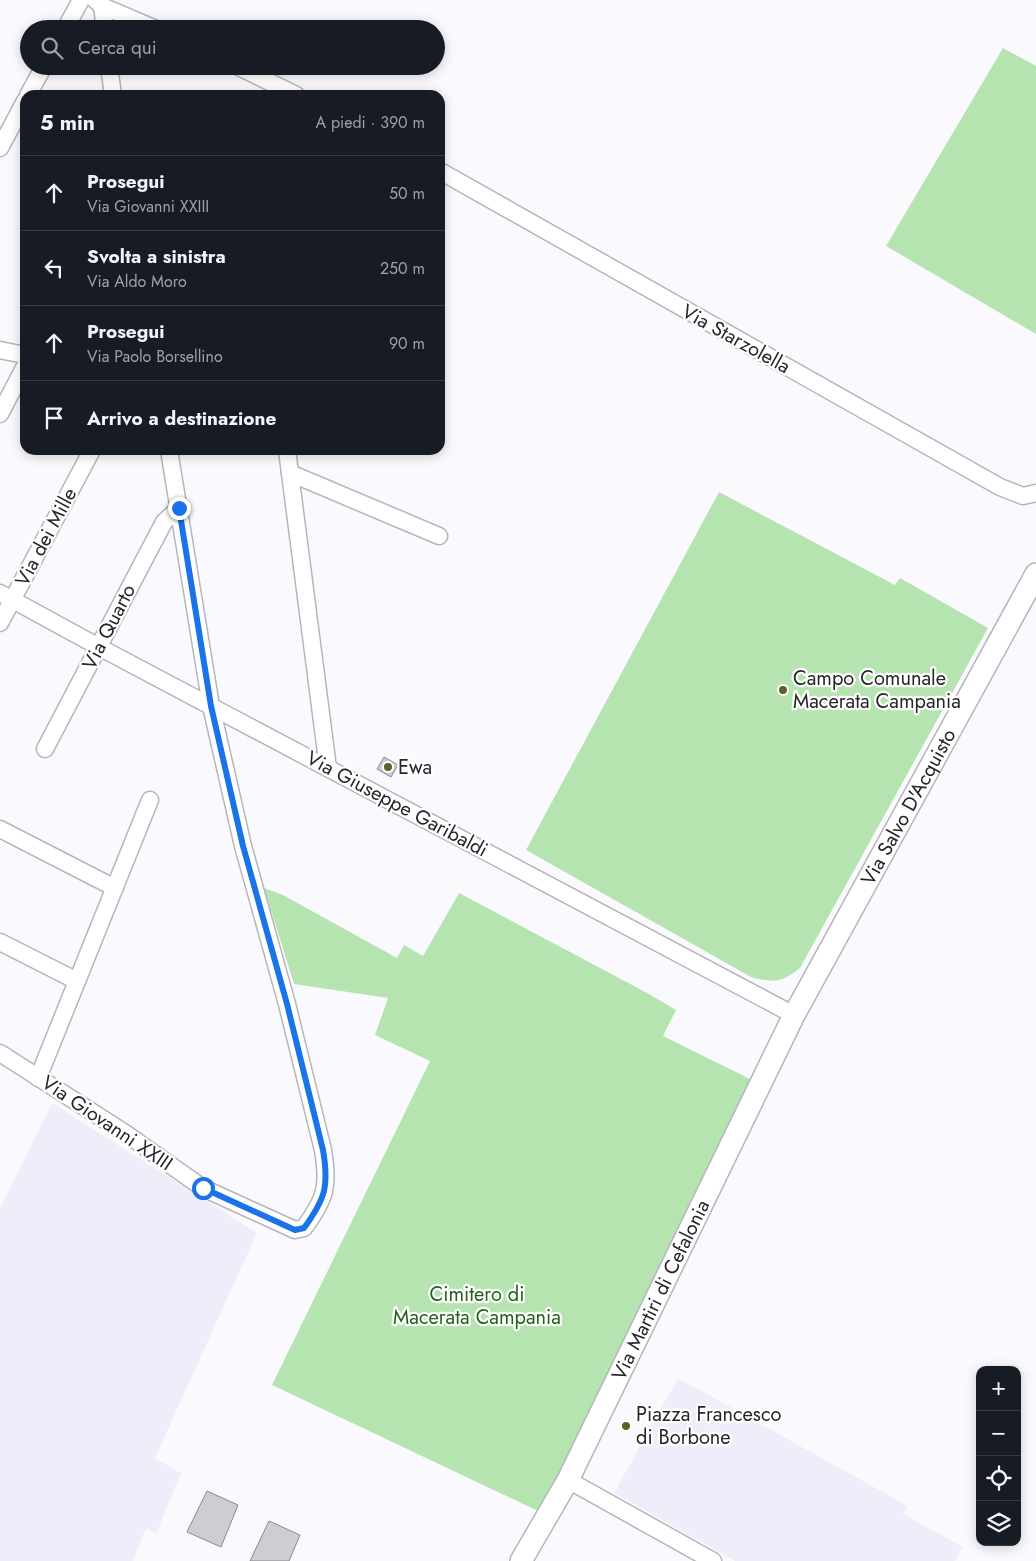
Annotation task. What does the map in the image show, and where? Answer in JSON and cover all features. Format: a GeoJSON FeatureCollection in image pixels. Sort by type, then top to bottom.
{"type":"FeatureCollection","features":[{"type":"Feature","properties":{"kind":"street"},"geometry":{"type":"LineString","coordinates":[[70,20],[81,0]]}},
{"type":"Feature","properties":{"kind":"street"},"geometry":{"type":"LineString","coordinates":[[99,3],[102,20]]}},
{"type":"Feature","properties":{"kind":"street"},"geometry":{"type":"LineString","coordinates":[[99,3],[136,20]]}},
{"type":"Feature","properties":{"kind":"street"},"geometry":{"type":"LineString","coordinates":[[31,90],[39,75]]}},
{"type":"Feature","properties":{"kind":"street"},"geometry":{"type":"LineString","coordinates":[[110,75],[112,90]]}},
{"type":"Feature","properties":{"kind":"street"},"geometry":{"type":"LineString","coordinates":[[255,75],[286,90]]}},
{"type":"Feature","properties":{"kind":"street"},"geometry":{"type":"LineString","coordinates":[[0,148],[20,110]]}},
{"type":"Feature","properties":{"kind":"street","name":"Via Starzolella"},"geometry":{"type":"LineString","coordinates":[[445,174],[1000,487],[1023,496],[1036,494]]}},
{"type":"Feature","properties":{"kind":"street"},"geometry":{"type":"LineString","coordinates":[[0,350],[20,354]]}},
{"type":"Feature","properties":{"kind":"street"},"geometry":{"type":"LineString","coordinates":[[0,414],[20,376]]}},
{"type":"Feature","properties":{"kind":"street","name":"Via dei Mille"},"geometry":{"type":"LineString","coordinates":[[0,623],[6,596],[89,455]]}},
{"type":"Feature","properties":{"kind":"street"},"geometry":{"type":"LineString","coordinates":[[170,455],[211,706]]}},
{"type":"Feature","properties":{"kind":"street"},"geometry":{"type":"LineString","coordinates":[[288,455],[328,768]]}},
{"type":"Feature","properties":{"kind":"street"},"geometry":{"type":"LineString","coordinates":[[290,473],[439,536]]}},
{"type":"Feature","properties":{"kind":"street","name":"Via Quarto"},"geometry":{"type":"LineString","coordinates":[[45,749],[164,522],[179,508]]}},
{"type":"Feature","properties":{"kind":"street","name":"Via Salvo D'Acquisto"},"geometry":{"type":"LineString","coordinates":[[794,1015],[1036,574]]}},
{"type":"Feature","properties":{"kind":"street","name":"Via Giuseppe Garibaldi"},"geometry":{"type":"LineString","coordinates":[[6,596],[794,1015]]}},
{"type":"Feature","properties":{"kind":"street","name":"Via Giovanni XXIII"},"geometry":{"type":"LineString","coordinates":[[0,1054],[125,1133],[203,1188],[295,1230],[304,1228],[316,1212],[326,1188],[323,1150],[287,1004],[243,846],[211,706]]}},
{"type":"Feature","properties":{"kind":"street"},"geometry":{"type":"LineString","coordinates":[[38,1078],[150,800]]}},
{"type":"Feature","properties":{"kind":"street"},"geometry":{"type":"LineString","coordinates":[[0,830],[115,888]]}},
{"type":"Feature","properties":{"kind":"street"},"geometry":{"type":"LineString","coordinates":[[0,942],[77,981]]}},
{"type":"Feature","properties":{"kind":"street","name":"Via Martiri di Cefalonia"},"geometry":{"type":"LineString","coordinates":[[521,1561],[568,1480],[794,1015]]}},
{"type":"Feature","properties":{"kind":"street"},"geometry":{"type":"LineString","coordinates":[[568,1480],[712,1561]]}},
{"type":"Feature","properties":{"kind":"shaded area"},"geometry":{"type":"Polygon","coordinates":[[[52,1103],[257,1233],[155,1458],[181,1473],[156,1534],[146,1528],[133,1561],[0,1561],[0,1208],[52,1103]]]}},
{"type":"Feature","properties":{"kind":"shaded area"},"geometry":{"type":"Polygon","coordinates":[[[678,1378],[908,1506],[903,1514],[963,1547],[955,1561],[735,1561],[614,1493],[678,1378]]]}},
{"type":"Feature","properties":{"kind":"green space"},"geometry":{"type":"Polygon","coordinates":[[[1003,48],[1036,66],[1036,334],[886,246],[1003,48]]]}},
{"type":"Feature","properties":{"kind":"green space","name":"Campo Comunale Macerata Campania"},"geometry":{"type":"Polygon","coordinates":[[[719,492],[895,585],[900,578],[988,628],[800,968],[788,977],[772,981],[751,977],[526,850],[719,492]]]}},
{"type":"Feature","properties":{"kind":"green space","name":"Cimitero di Macerata Campania"},"geometry":{"type":"Polygon","coordinates":[[[264,888],[283,895],[397,958],[404,945],[423,956],[459,893],[676,1010],[663,1036],[752,1080],[588,1424],[540,1512],[272,1385],[430,1061],[375,1035],[388,998],[294,984],[264,888]]]}},
{"type":"Feature","properties":{"kind":"building"},"geometry":{"type":"Polygon","coordinates":[[[384,757],[398,765],[391,777],[377,769],[384,757]]]}},
{"type":"Feature","properties":{"kind":"building"},"geometry":{"type":"Polygon","coordinates":[[[207,1491],[238,1505],[221,1547],[187,1532],[207,1491]]]}},
{"type":"Feature","properties":{"kind":"building"},"geometry":{"type":"Polygon","coordinates":[[[269,1521],[300,1535],[289,1561],[250,1561],[269,1521]]]}},
{"type":"Feature","properties":{"kind":"place","name":"Campo Comunale Macerata Campania"},"geometry":{"type":"Point","coordinates":[783,690]}},
{"type":"Feature","properties":{"kind":"place","name":"Ewa"},"geometry":{"type":"Point","coordinates":[388,767]}},
{"type":"Feature","properties":{"kind":"place","name":"Piazza Francesco di Borbone"},"geometry":{"type":"Point","coordinates":[626,1426]}},
{"type":"Feature","properties":{"kind":"route"},"geometry":{"type":"LineString","coordinates":[[179,508],[211,706],[243,846],[287,1004],[326,1169],[326,1188],[316,1212],[304,1228],[295,1230],[203,1188]]}}]}
